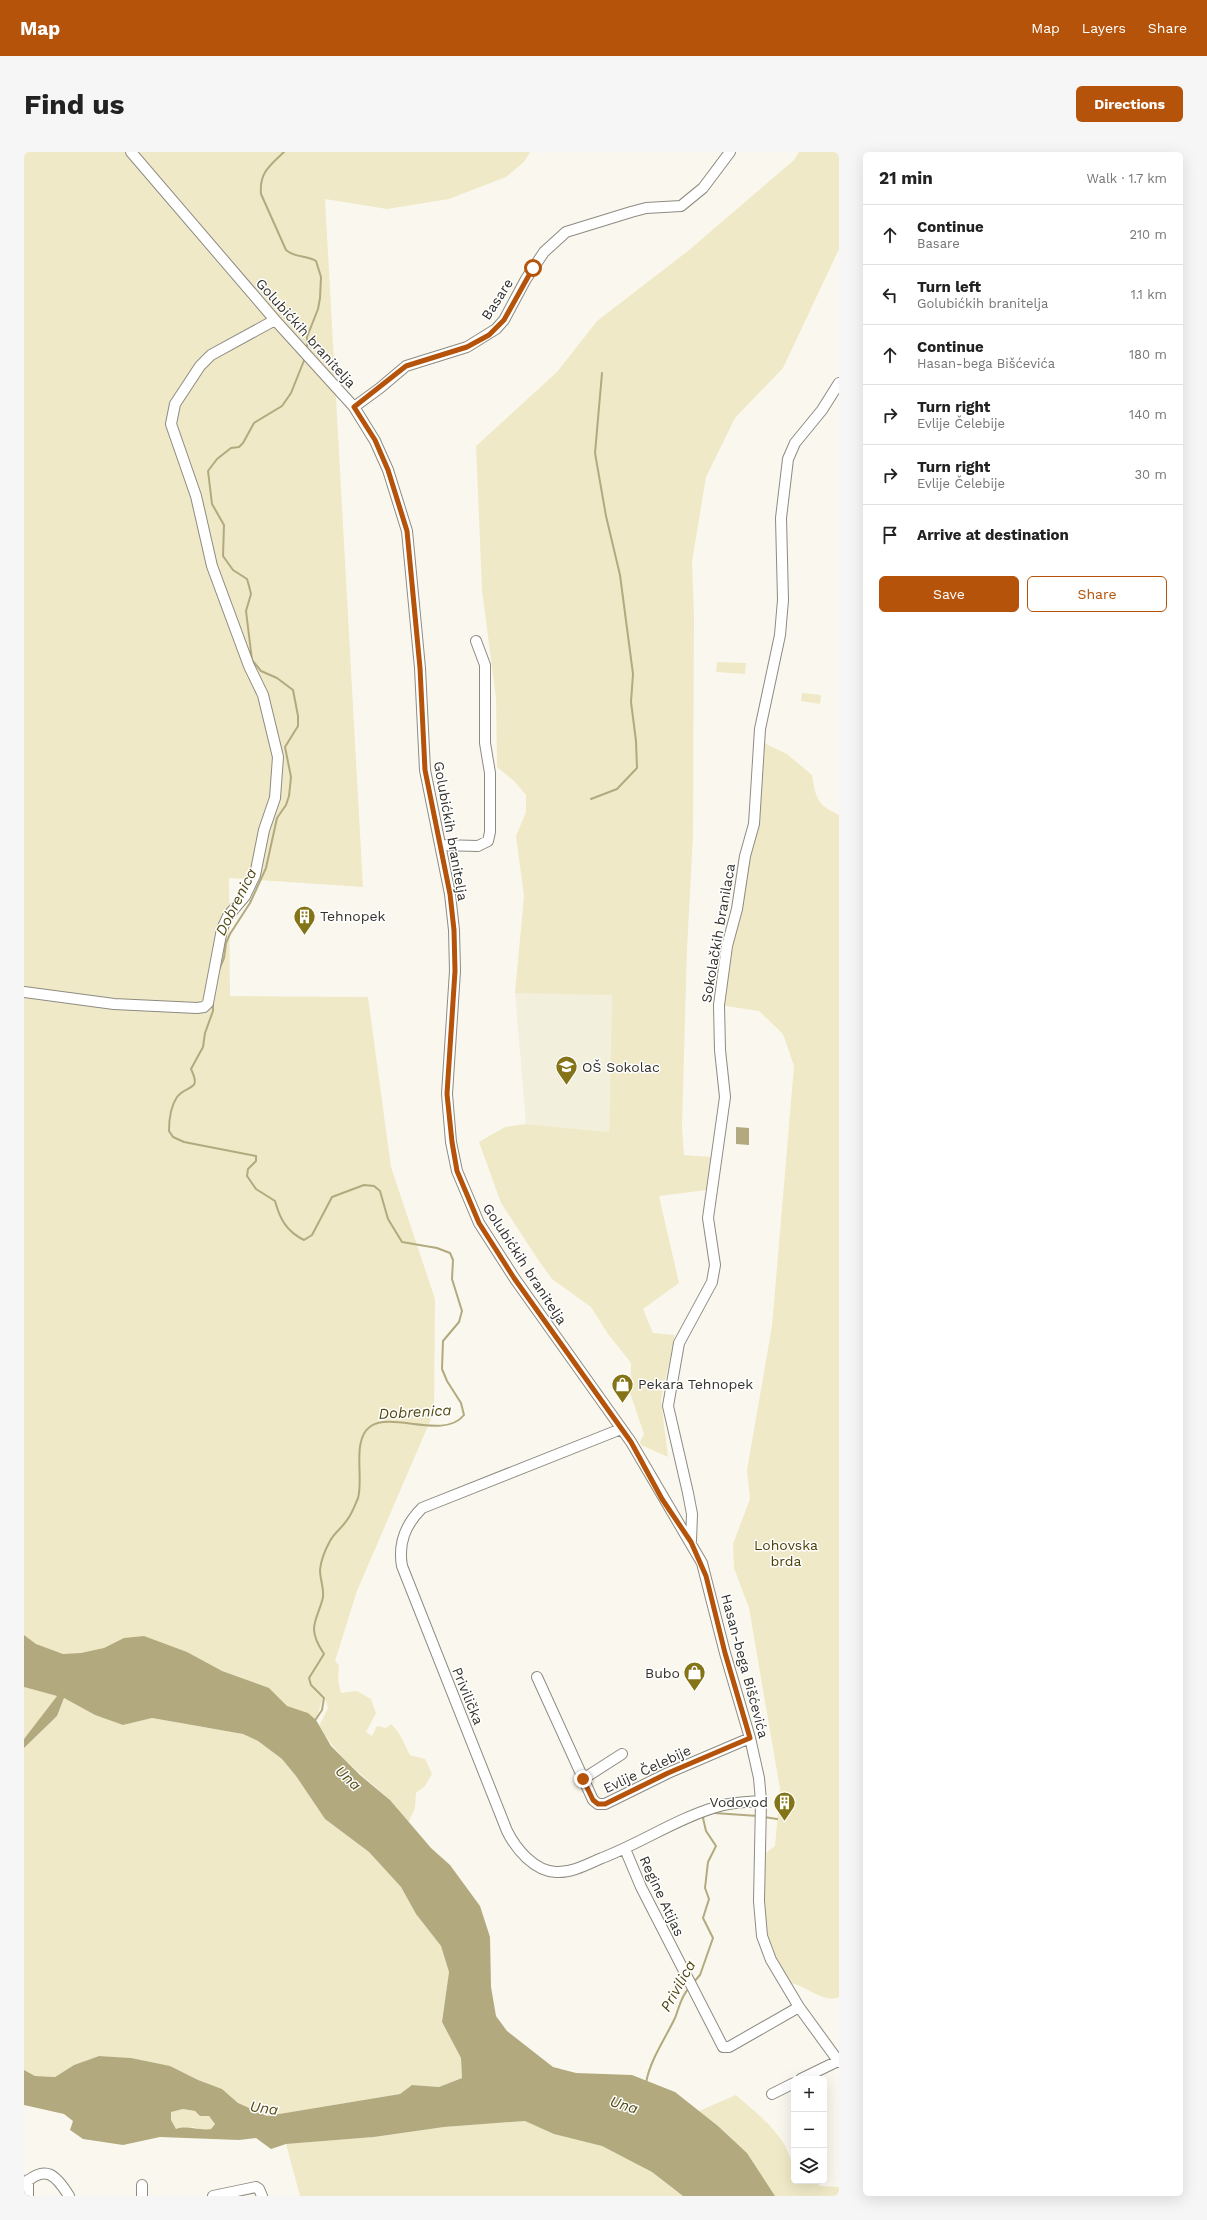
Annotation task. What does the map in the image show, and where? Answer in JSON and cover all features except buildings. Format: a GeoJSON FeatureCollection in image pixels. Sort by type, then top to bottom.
{"type":"FeatureCollection","features":[{"type":"Feature","properties":{"kind":"street","name":"Golubićkih branitelja"},"geometry":{"type":"LineString","coordinates":[[131,152],[275,320],[354,407],[375,440],[388,470],[407,531],[420,668],[425,770],[440,845],[454,930],[455,971],[447,1094],[451,1136],[457,1171],[479,1223],[514,1278],[643,1461],[662,1499],[691,1542]]}},
{"type":"Feature","properties":{"kind":"street","name":"Basare"},"geometry":{"type":"LineString","coordinates":[[354,407],[406,366],[467,347],[496,329],[504,320],[526,279],[544,252],[566,232],[646,208],[681,206],[703,188],[730,152]]}},
{"type":"Feature","properties":{"kind":"street"},"geometry":{"type":"LineString","coordinates":[[24,992],[114,1004],[197,1008],[204,1007],[208,1003],[222,929],[228,916],[245,896],[255,874],[264,830],[275,798],[278,757],[263,695],[249,666],[212,566],[196,496],[171,424],[175,404],[200,366],[211,355],[275,320]]}},
{"type":"Feature","properties":{"kind":"street","name":"Sokolačkih branilaca"},"geometry":{"type":"LineString","coordinates":[[691,1542],[692,1514],[683,1466],[668,1406],[679,1342],[712,1282],[714,1265],[708,1218],[725,1097],[720,1050],[719,1005],[727,946],[736,909],[745,856],[754,824],[760,728],[780,635],[783,600],[781,518],[788,459],[795,442],[822,410],[839,383]]}},
{"type":"Feature","properties":{"kind":"street"},"geometry":{"type":"LineString","coordinates":[[440,845],[478,846],[488,841],[490,832],[490,773],[485,743],[485,665],[476,641]]}},
{"type":"Feature","properties":{"kind":"street","name":"Privilička"},"geometry":{"type":"LineString","coordinates":[[621,1429],[430,1503],[422,1508],[409,1524],[403,1536],[400,1554],[402,1566],[507,1831],[518,1849],[540,1867],[556,1872],[577,1868],[625,1849],[715,1807],[761,1801]]}},
{"type":"Feature","properties":{"kind":"street","name":"Hasan-bega Bišćevića"},"geometry":{"type":"LineString","coordinates":[[691,1542],[706,1576],[727,1659],[750,1738],[759,1778],[761,1801],[759,1901],[762,1936],[771,1960],[799,2006]]}},
{"type":"Feature","properties":{"kind":"street","name":"Evlije Čelebije"},"geometry":{"type":"LineString","coordinates":[[537,1677],[593,1800],[598,1804],[605,1804],[668,1773],[750,1738]]}},
{"type":"Feature","properties":{"kind":"street"},"geometry":{"type":"LineString","coordinates":[[583,1779],[622,1754]]}},
{"type":"Feature","properties":{"kind":"street","name":"Regine Atijas"},"geometry":{"type":"LineString","coordinates":[[625,1849],[645,1894],[723,2047],[729,2047],[799,2006]]}},
{"type":"Feature","properties":{"kind":"street"},"geometry":{"type":"LineString","coordinates":[[799,2006],[838,2062],[808,2076]]}},
{"type":"Feature","properties":{"kind":"street"},"geometry":{"type":"LineString","coordinates":[[772,2094],[791,2084]]}},
{"type":"Feature","properties":{"kind":"street"},"geometry":{"type":"LineString","coordinates":[[28,2196],[26,2182],[42,2174],[52,2174],[60,2181],[69,2196]]}},
{"type":"Feature","properties":{"kind":"street"},"geometry":{"type":"LineString","coordinates":[[142,2185],[142,2196]]}},
{"type":"Feature","properties":{"kind":"street"},"geometry":{"type":"LineString","coordinates":[[213,2196],[256,2187],[259,2189],[262,2196]]}},
{"type":"Feature","properties":{"kind":"shaded area","name":"OŠ Sokolac"},"geometry":{"type":"Polygon","coordinates":[[[515,993],[612,994],[609,1132],[526,1124],[515,993]]]}},
{"type":"Feature","properties":{"kind":"green space"},"geometry":{"type":"Polygon","coordinates":[[[24,152],[530,152],[524,162],[506,177],[449,199],[387,209],[325,199],[363,887],[229,878],[230,996],[368,997],[391,1167],[435,1299],[434,1412],[357,1591],[335,1661],[339,1665],[338,1680],[341,1693],[357,1691],[371,1699],[376,1713],[366,1732],[372,1736],[377,1726],[386,1728],[391,1724],[400,1735],[410,1755],[425,1759],[432,1774],[425,1786],[416,1793],[415,1808],[408,1823],[389,1799],[342,1757],[326,1737],[319,1726],[328,1708],[324,1694],[316,1720],[184,1668],[91,1664],[24,1652],[24,152]]]}},
{"type":"Feature","properties":{"kind":"green space"},"geometry":{"type":"Polygon","coordinates":[[[799,152],[839,152],[839,249],[783,368],[735,418],[706,477],[692,562],[694,616],[693,836],[687,949],[682,1127],[684,1155],[711,1157],[707,1190],[659,1196],[679,1283],[643,1309],[653,1333],[675,1335],[661,1400],[668,1457],[641,1445],[640,1442],[644,1434],[630,1393],[631,1363],[608,1334],[591,1307],[552,1279],[539,1261],[501,1203],[479,1142],[505,1127],[526,1124],[609,1132],[612,995],[515,993],[524,896],[516,836],[526,812],[526,795],[515,782],[497,767],[496,698],[482,590],[476,446],[557,372],[597,321],[688,251],[794,160],[799,152]]]}},
{"type":"Feature","properties":{"kind":"green space"},"geometry":{"type":"Polygon","coordinates":[[[717,662],[746,663],[745,674],[716,672],[717,662]]]}},
{"type":"Feature","properties":{"kind":"green space"},"geometry":{"type":"Polygon","coordinates":[[[802,693],[821,695],[820,704],[801,701],[802,693]]]}},
{"type":"Feature","properties":{"kind":"green space","name":"Lohovska brda"},"geometry":{"type":"Polygon","coordinates":[[[759,737],[768,745],[787,754],[812,775],[818,800],[821,804],[839,815],[839,1997],[833,1999],[820,1996],[798,1985],[784,1982],[766,1949],[759,1858],[775,1846],[780,1789],[749,1608],[734,1568],[733,1544],[750,1499],[747,1470],[772,1326],[794,1066],[783,1034],[759,1011],[719,1005],[749,844],[759,737]]]}},
{"type":"Feature","properties":{"kind":"green space"},"geometry":{"type":"Polygon","coordinates":[[[24,1687],[57,1696],[24,1739],[24,1687]]]}},
{"type":"Feature","properties":{"kind":"green space"},"geometry":{"type":"Polygon","coordinates":[[[64,1698],[95,1715],[123,1725],[151,1718],[243,1734],[258,1741],[282,1759],[296,1776],[325,1819],[369,1852],[401,1887],[416,1914],[441,1946],[449,1972],[442,2022],[461,2058],[462,2078],[439,2087],[412,2085],[400,2094],[267,2116],[238,2103],[222,2089],[131,2058],[99,2056],[74,2065],[55,2077],[35,2076],[24,2070],[24,1748],[57,1716],[64,1698]]]}},
{"type":"Feature","properties":{"kind":"green space"},"geometry":{"type":"Polygon","coordinates":[[[736,2095],[767,2122],[783,2142],[791,2160],[791,2184],[818,2184],[821,2186],[839,2187],[839,2196],[775,2196],[747,2153],[718,2126],[699,2111],[736,2095]]]}},
{"type":"Feature","properties":{"kind":"green space"},"geometry":{"type":"Polygon","coordinates":[[[183,2109],[195,2111],[200,2116],[209,2116],[215,2123],[211,2129],[203,2130],[193,2127],[176,2130],[171,2120],[171,2112],[183,2109]]]}},
{"type":"Feature","properties":{"kind":"green space"},"geometry":{"type":"Polygon","coordinates":[[[525,2121],[602,2146],[652,2172],[683,2196],[300,2196],[286,2144],[374,2137],[444,2127],[525,2121]]]}},
{"type":"Feature","properties":{"kind":"water"},"geometry":{"type":"Polygon","coordinates":[[[736,1127],[749,1128],[749,1145],[736,1144],[736,1127]]]}},
{"type":"Feature","properties":{"kind":"water","name":"Una"},"geometry":{"type":"Polygon","coordinates":[[[24,1635],[36,1644],[63,1654],[81,1653],[104,1648],[124,1638],[144,1636],[187,1652],[222,1671],[269,1688],[287,1706],[308,1713],[316,1720],[331,1746],[360,1775],[390,1800],[431,1848],[450,1865],[480,1906],[490,1937],[491,1987],[496,2016],[507,2031],[553,2067],[576,2073],[632,2075],[675,2092],[718,2126],[747,2153],[775,2196],[683,2196],[652,2172],[602,2146],[554,2134],[525,2121],[444,2127],[374,2137],[286,2144],[271,2149],[256,2138],[239,2140],[160,2137],[123,2145],[83,2139],[70,2130],[73,2121],[64,2114],[24,2105],[24,2070],[35,2076],[55,2077],[74,2065],[99,2056],[131,2058],[170,2066],[198,2080],[222,2089],[238,2103],[267,2116],[400,2094],[412,2085],[439,2087],[462,2078],[461,2058],[442,2022],[449,1972],[441,1946],[416,1914],[401,1887],[369,1852],[325,1819],[296,1776],[282,1759],[258,1741],[243,1734],[152,1718],[123,1725],[95,1715],[64,1698],[57,1716],[24,1748],[24,1739],[57,1696],[24,1687],[24,1635]],[[183,2109],[171,2112],[171,2120],[176,2129],[211,2129],[215,2124],[209,2116],[200,2116],[195,2111],[183,2109]]]}},
{"type":"Feature","properties":{"kind":"waterway","name":"Dobrenica"},"geometry":{"type":"LineString","coordinates":[[284,152],[266,170],[262,180],[261,194],[286,250],[289,253],[316,261],[321,277],[318,309],[307,337],[307,351]]}},
{"type":"Feature","properties":{"kind":"waterway","name":"Dobrenica"},"geometry":{"type":"LineString","coordinates":[[218,972],[224,958],[226,943],[230,934],[250,903],[266,868],[277,818],[286,805],[289,796],[291,777],[285,747],[298,726],[298,716],[293,690],[277,678],[261,671],[252,660],[246,611],[251,594],[247,579],[233,570],[223,556],[224,525],[212,504],[208,471],[217,459],[231,448],[239,447],[243,443],[254,423],[282,406],[291,393],[305,358]]}},
{"type":"Feature","properties":{"kind":"waterway"},"geometry":{"type":"LineString","coordinates":[[591,799],[617,789],[637,768],[636,741],[631,702],[633,674],[620,575],[606,516],[595,453],[602,373]]}},
{"type":"Feature","properties":{"kind":"waterway","name":"Dobrenica"},"geometry":{"type":"LineString","coordinates":[[213,999],[213,1011],[205,1033],[203,1047],[191,1069],[195,1081],[194,1085],[177,1097],[172,1109],[169,1131],[173,1137],[184,1142],[256,1156],[256,1161],[248,1169],[247,1176],[256,1189],[275,1201],[285,1224],[293,1233],[304,1240],[312,1235],[332,1197],[364,1185],[374,1186],[380,1191],[388,1219],[402,1242],[437,1248],[450,1253],[453,1260],[452,1279],[462,1311],[459,1322],[443,1341],[442,1369],[447,1381],[461,1403],[464,1415],[455,1422],[444,1425],[432,1426],[392,1422],[380,1423],[371,1426],[365,1432],[361,1440],[358,1498],[349,1518],[330,1541],[320,1570],[323,1597],[315,1621],[314,1632],[319,1646],[324,1654],[309,1678],[311,1685],[324,1698],[322,1710],[314,1722]]}},
{"type":"Feature","properties":{"kind":"waterway","name":"Privilica"},"geometry":{"type":"LineString","coordinates":[[714,1813],[758,1816]]}},
{"type":"Feature","properties":{"kind":"waterway","name":"Privilica"},"geometry":{"type":"LineString","coordinates":[[693,1983],[700,1975],[713,1938],[703,1918],[709,1899],[705,1888],[708,1862],[716,1846],[706,1831],[703,1818],[705,1815]]}},
{"type":"Feature","properties":{"kind":"waterway","name":"Privilica"},"geometry":{"type":"LineString","coordinates":[[764,1817],[777,1819]]}},
{"type":"Feature","properties":{"kind":"waterway","name":"Privilica"},"geometry":{"type":"LineString","coordinates":[[646,2083],[654,2058],[675,2018],[682,1998],[689,1988]]}},
{"type":"Feature","properties":{"kind":"place","name":"Tehnopek"},"geometry":{"type":"Point","coordinates":[304,936]}},
{"type":"Feature","properties":{"kind":"place","name":"OŠ Sokolac"},"geometry":{"type":"Point","coordinates":[567,1086]}},
{"type":"Feature","properties":{"kind":"place","name":"Pekara Tehnopek"},"geometry":{"type":"Point","coordinates":[623,1404]}},
{"type":"Feature","properties":{"kind":"place","name":"Bubo"},"geometry":{"type":"Point","coordinates":[695,1692]}},
{"type":"Feature","properties":{"kind":"place","name":"Vodovod"},"geometry":{"type":"Point","coordinates":[784,1822]}},
{"type":"Feature","properties":{"kind":"route"},"geometry":{"type":"LineString","coordinates":[[533,268],[504,320],[489,335],[467,347],[406,366],[354,407],[375,440],[388,470],[399,501],[407,531],[420,668],[422,738],[425,770],[450,894],[454,930],[455,971],[447,1094],[448,1116],[457,1171],[467,1198],[479,1223],[514,1278],[631,1442],[643,1461],[662,1499],[691,1542],[702,1562],[725,1653],[750,1738],[668,1773],[601,1805],[593,1800],[583,1779]]}}]}
